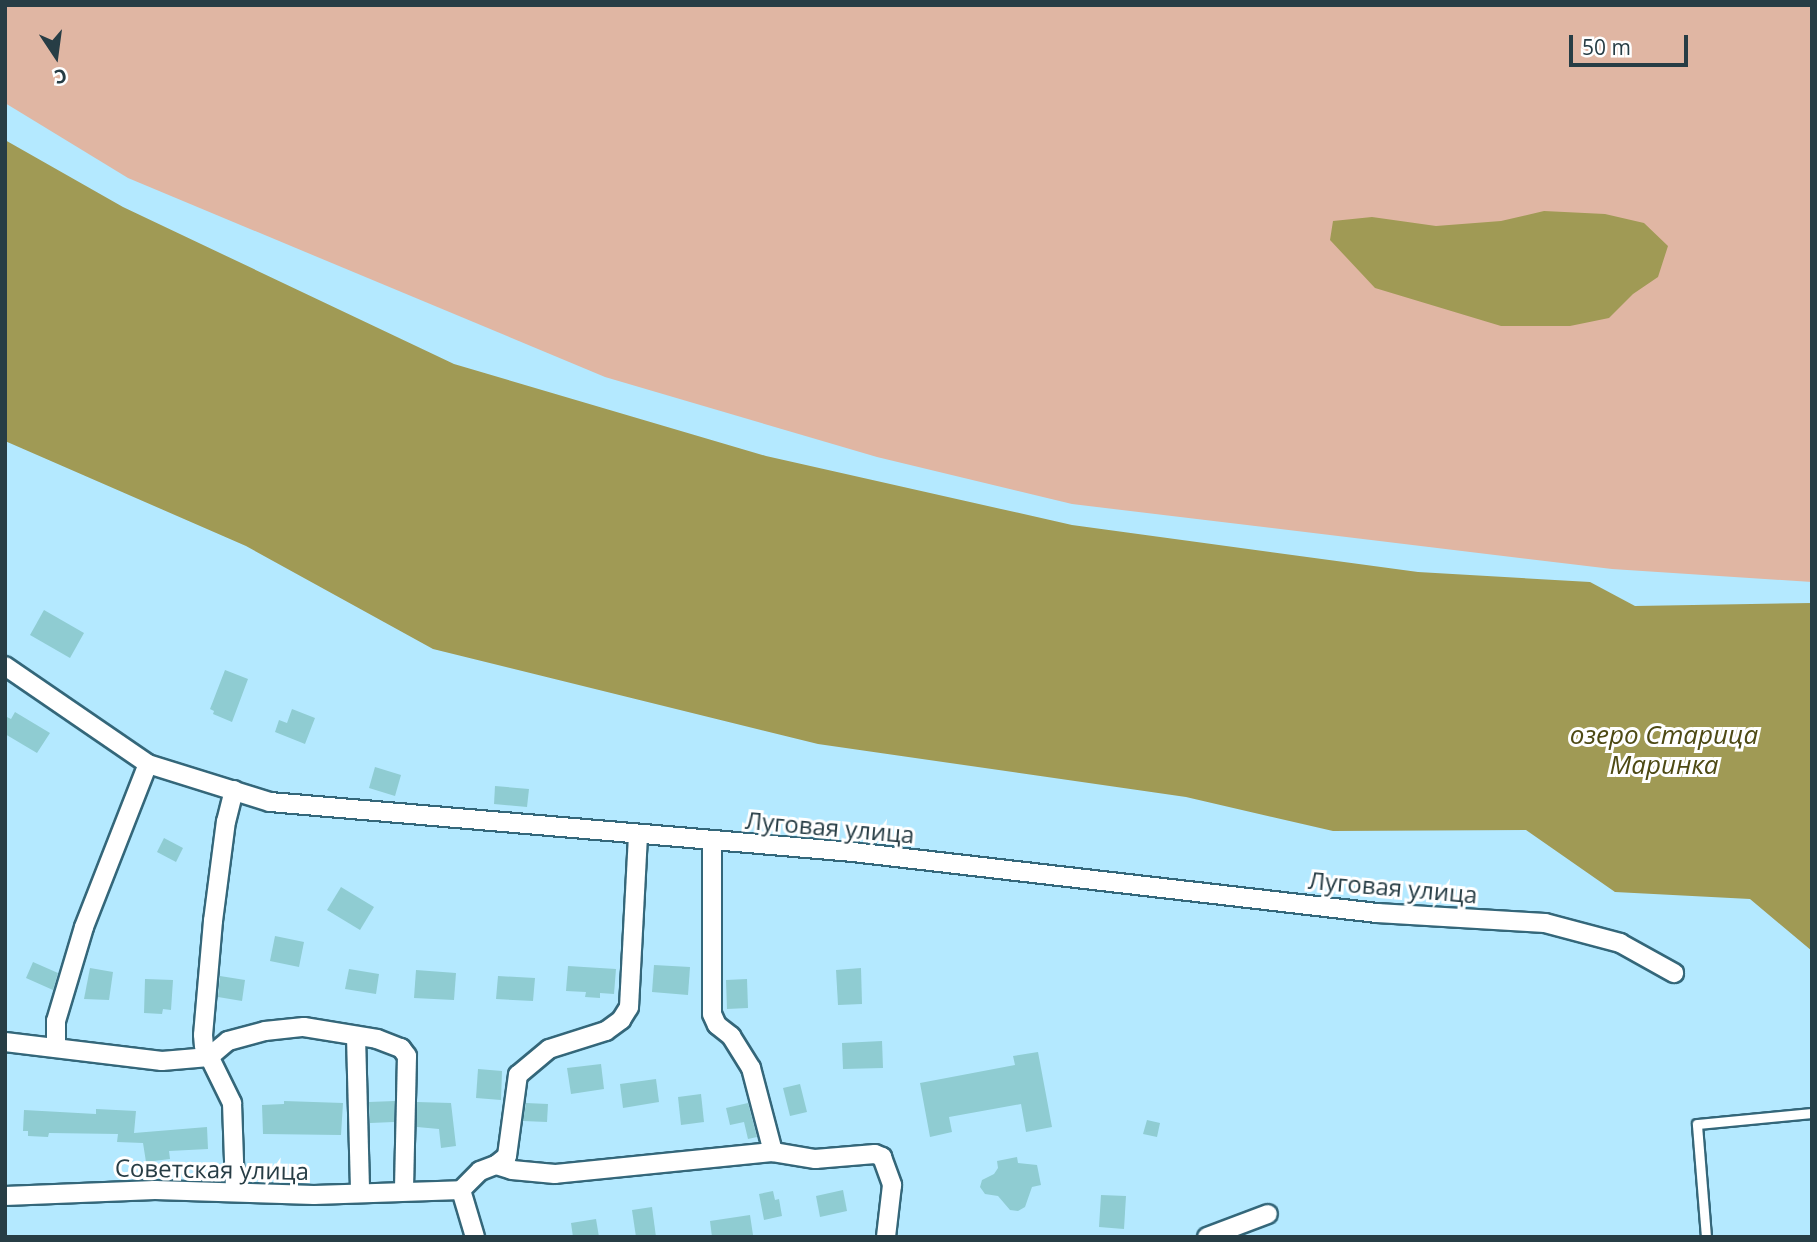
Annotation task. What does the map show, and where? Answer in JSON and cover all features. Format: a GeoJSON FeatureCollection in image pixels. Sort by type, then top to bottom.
{"type":"FeatureCollection","features":[{"type":"Feature","properties":{"kind":"street","name":"Луговая улица"},"geometry":{"type":"LineString","coordinates":[[7,672],[148,764],[271,802],[853,852],[1377,913],[1545,923],[1620,943],[1674,972]]}},
{"type":"Feature","properties":{"kind":"street"},"geometry":{"type":"LineString","coordinates":[[56,1048],[56,1020],[84,927],[148,764]]}},
{"type":"Feature","properties":{"kind":"street"},"geometry":{"type":"LineString","coordinates":[[234,790],[226,821],[208,976],[204,1041],[232,1103],[235,1191]]}},
{"type":"Feature","properties":{"kind":"street"},"geometry":{"type":"LineString","coordinates":[[475,1237],[461,1190],[480,1171],[496,1165],[507,1156],[518,1075],[549,1049],[606,1031],[621,1020],[629,1007],[638,834]]}},
{"type":"Feature","properties":{"kind":"street"},"geometry":{"type":"LineString","coordinates":[[712,841],[712,1014],[717,1025],[742,1050],[751,1068],[774,1152]]}},
{"type":"Feature","properties":{"kind":"street"},"geometry":{"type":"LineString","coordinates":[[5,1042],[162,1061],[209,1057],[228,1041],[265,1031],[304,1027],[389,1043],[401,1048],[407,1056],[411,1192]]}},
{"type":"Feature","properties":{"kind":"street"},"geometry":{"type":"LineString","coordinates":[[356,1036],[360,1193]]}},
{"type":"Feature","properties":{"kind":"street"},"geometry":{"type":"LineString","coordinates":[[496,1165],[512,1170],[555,1174],[774,1152],[815,1159],[875,1154],[882,1157],[892,1185],[886,1237]]}},
{"type":"Feature","properties":{"kind":"street","name":"Советская улица"},"geometry":{"type":"LineString","coordinates":[[5,1196],[235,1191],[258,1195],[461,1190]]}},
{"type":"Feature","properties":{"kind":"street"},"geometry":{"type":"LineString","coordinates":[[1207,1237],[1268,1214]]}},
{"type":"Feature","properties":{"kind":"lane"},"geometry":{"type":"LineString","coordinates":[[1706,1237],[1697,1124],[1812,1113]]}},
{"type":"Feature","properties":{"kind":"shaded area"},"geometry":{"type":"Polygon","coordinates":[[[5,5],[1812,5],[1812,582],[1612,569],[1072,504],[877,457],[605,377],[128,178],[5,103],[5,5]]]}},
{"type":"Feature","properties":{"kind":"water","name":"озеро Старица Маринка"},"geometry":{"type":"Polygon","coordinates":[[[5,140],[123,207],[454,364],[766,456],[1072,525],[1418,572],[1590,582],[1635,606],[1812,603],[1812,951],[1750,899],[1615,892],[1526,830],[1333,831],[1186,797],[818,744],[433,649],[246,546],[5,441],[5,140]]]}},
{"type":"Feature","properties":{"kind":"water"},"geometry":{"type":"Polygon","coordinates":[[[1544,211],[1605,214],[1644,223],[1668,246],[1658,277],[1633,294],[1609,318],[1570,326],[1501,326],[1375,288],[1330,240],[1333,221],[1372,217],[1436,226],[1501,221],[1544,211]]]}},
{"type":"Feature","properties":{"kind":"building"},"geometry":{"type":"Polygon","coordinates":[[[44,610],[84,633],[70,658],[30,635],[44,610]]]}},
{"type":"Feature","properties":{"kind":"building"},"geometry":{"type":"Polygon","coordinates":[[[225,670],[248,679],[232,722],[213,714],[214,711],[210,709],[225,670]]]}},
{"type":"Feature","properties":{"kind":"building"},"geometry":{"type":"Polygon","coordinates":[[[292,709],[315,718],[305,744],[275,732],[279,720],[287,723],[292,709]]]}},
{"type":"Feature","properties":{"kind":"building"},"geometry":{"type":"Polygon","coordinates":[[[15,712],[50,733],[37,753],[5,734],[5,716],[11,719],[15,712]]]}},
{"type":"Feature","properties":{"kind":"building"},"geometry":{"type":"Polygon","coordinates":[[[375,767],[401,775],[395,796],[369,788],[375,767]]]}},
{"type":"Feature","properties":{"kind":"building"},"geometry":{"type":"Polygon","coordinates":[[[495,786],[529,789],[527,807],[494,804],[495,786]]]}},
{"type":"Feature","properties":{"kind":"building"},"geometry":{"type":"Polygon","coordinates":[[[164,838],[183,848],[176,862],[157,852],[164,838]]]}},
{"type":"Feature","properties":{"kind":"building"},"geometry":{"type":"Polygon","coordinates":[[[341,887],[374,907],[360,930],[327,910],[341,887]]]}},
{"type":"Feature","properties":{"kind":"building"},"geometry":{"type":"Polygon","coordinates":[[[275,936],[304,942],[299,967],[270,961],[275,936]]]}},
{"type":"Feature","properties":{"kind":"building"},"geometry":{"type":"Polygon","coordinates":[[[33,962],[58,973],[53,990],[26,978],[33,962]]]}},
{"type":"Feature","properties":{"kind":"building"},"geometry":{"type":"Polygon","coordinates":[[[654,965],[690,967],[688,995],[652,992],[654,965]]]}},
{"type":"Feature","properties":{"kind":"building"},"geometry":{"type":"Polygon","coordinates":[[[568,966],[616,969],[614,994],[600,993],[600,998],[585,997],[586,992],[566,991],[568,966]]]}},
{"type":"Feature","properties":{"kind":"building"},"geometry":{"type":"Polygon","coordinates":[[[90,968],[113,972],[109,1000],[84,999],[90,968]]]}},
{"type":"Feature","properties":{"kind":"building"},"geometry":{"type":"Polygon","coordinates":[[[861,968],[862,1004],[838,1005],[836,970],[861,968]]]}},
{"type":"Feature","properties":{"kind":"building"},"geometry":{"type":"Polygon","coordinates":[[[349,969],[379,974],[376,994],[345,989],[349,969]]]}},
{"type":"Feature","properties":{"kind":"building"},"geometry":{"type":"Polygon","coordinates":[[[416,970],[456,973],[454,1000],[414,998],[416,970]]]}},
{"type":"Feature","properties":{"kind":"building"},"geometry":{"type":"Polygon","coordinates":[[[220,976],[245,980],[242,1001],[218,997],[220,976]]]}},
{"type":"Feature","properties":{"kind":"building"},"geometry":{"type":"Polygon","coordinates":[[[498,976],[535,978],[533,1001],[496,999],[498,976]]]}},
{"type":"Feature","properties":{"kind":"building"},"geometry":{"type":"Polygon","coordinates":[[[145,979],[173,980],[171,1010],[163,1009],[162,1014],[144,1013],[145,979]]]}},
{"type":"Feature","properties":{"kind":"building"},"geometry":{"type":"Polygon","coordinates":[[[747,979],[748,1008],[727,1009],[726,980],[747,979]]]}},
{"type":"Feature","properties":{"kind":"building"},"geometry":{"type":"Polygon","coordinates":[[[882,1041],[883,1068],[843,1069],[842,1043],[882,1041]]]}},
{"type":"Feature","properties":{"kind":"building"},"geometry":{"type":"Polygon","coordinates":[[[1038,1052],[1052,1127],[1026,1132],[1021,1104],[949,1117],[952,1132],[930,1137],[920,1083],[1015,1065],[1013,1056],[1038,1052]]]}},
{"type":"Feature","properties":{"kind":"building"},"geometry":{"type":"Polygon","coordinates":[[[601,1064],[604,1089],[571,1094],[567,1068],[601,1064]]]}},
{"type":"Feature","properties":{"kind":"building"},"geometry":{"type":"Polygon","coordinates":[[[478,1069],[502,1071],[501,1100],[476,1098],[478,1069]]]}},
{"type":"Feature","properties":{"kind":"building"},"geometry":{"type":"Polygon","coordinates":[[[656,1079],[659,1102],[623,1108],[620,1084],[656,1079]]]}},
{"type":"Feature","properties":{"kind":"building"},"geometry":{"type":"Polygon","coordinates":[[[800,1084],[807,1112],[790,1116],[783,1088],[800,1084]]]}},
{"type":"Feature","properties":{"kind":"building"},"geometry":{"type":"Polygon","coordinates":[[[701,1094],[704,1122],[681,1125],[678,1097],[701,1094]]]}},
{"type":"Feature","properties":{"kind":"building"},"geometry":{"type":"Polygon","coordinates":[[[284,1101],[343,1103],[341,1135],[263,1134],[262,1105],[284,1104],[284,1101]]]}},
{"type":"Feature","properties":{"kind":"building"},"geometry":{"type":"Polygon","coordinates":[[[395,1101],[394,1122],[370,1123],[369,1102],[395,1101]]]}},
{"type":"Feature","properties":{"kind":"building"},"geometry":{"type":"Polygon","coordinates":[[[417,1102],[451,1103],[456,1146],[441,1148],[439,1129],[417,1127],[417,1102]]]}},
{"type":"Feature","properties":{"kind":"building"},"geometry":{"type":"Polygon","coordinates":[[[526,1103],[548,1104],[547,1122],[523,1121],[526,1103]]]}},
{"type":"Feature","properties":{"kind":"building"},"geometry":{"type":"Polygon","coordinates":[[[748,1103],[757,1137],[748,1139],[744,1122],[730,1125],[726,1108],[748,1103]]]}},
{"type":"Feature","properties":{"kind":"building"},"geometry":{"type":"Polygon","coordinates":[[[96,1109],[136,1111],[134,1133],[207,1127],[208,1149],[169,1151],[170,1159],[146,1162],[143,1143],[117,1142],[118,1134],[49,1133],[48,1137],[28,1136],[28,1131],[23,1131],[24,1110],[96,1114],[96,1109]]]}},
{"type":"Feature","properties":{"kind":"building"},"geometry":{"type":"Polygon","coordinates":[[[1147,1120],[1160,1123],[1157,1137],[1143,1134],[1147,1120]]]}},
{"type":"Feature","properties":{"kind":"building"},"geometry":{"type":"Polygon","coordinates":[[[1017,1157],[1018,1163],[1037,1165],[1041,1185],[1032,1187],[1025,1207],[1018,1211],[1010,1210],[998,1196],[985,1194],[980,1187],[982,1180],[994,1174],[998,1168],[997,1161],[1017,1157]]]}},
{"type":"Feature","properties":{"kind":"building"},"geometry":{"type":"Polygon","coordinates":[[[843,1190],[847,1211],[820,1217],[816,1196],[843,1190]]]}},
{"type":"Feature","properties":{"kind":"building"},"geometry":{"type":"Polygon","coordinates":[[[773,1191],[775,1200],[779,1199],[782,1216],[764,1220],[759,1194],[773,1191]]]}},
{"type":"Feature","properties":{"kind":"building"},"geometry":{"type":"Polygon","coordinates":[[[1101,1195],[1126,1196],[1124,1229],[1099,1227],[1101,1195]]]}},
{"type":"Feature","properties":{"kind":"building"},"geometry":{"type":"Polygon","coordinates":[[[652,1207],[656,1237],[636,1237],[632,1210],[652,1207]]]}},
{"type":"Feature","properties":{"kind":"building"},"geometry":{"type":"Polygon","coordinates":[[[750,1215],[753,1235],[712,1237],[710,1221],[750,1215]]]}},
{"type":"Feature","properties":{"kind":"building"},"geometry":{"type":"Polygon","coordinates":[[[596,1219],[599,1237],[573,1237],[571,1223],[596,1219]]]}}]}
